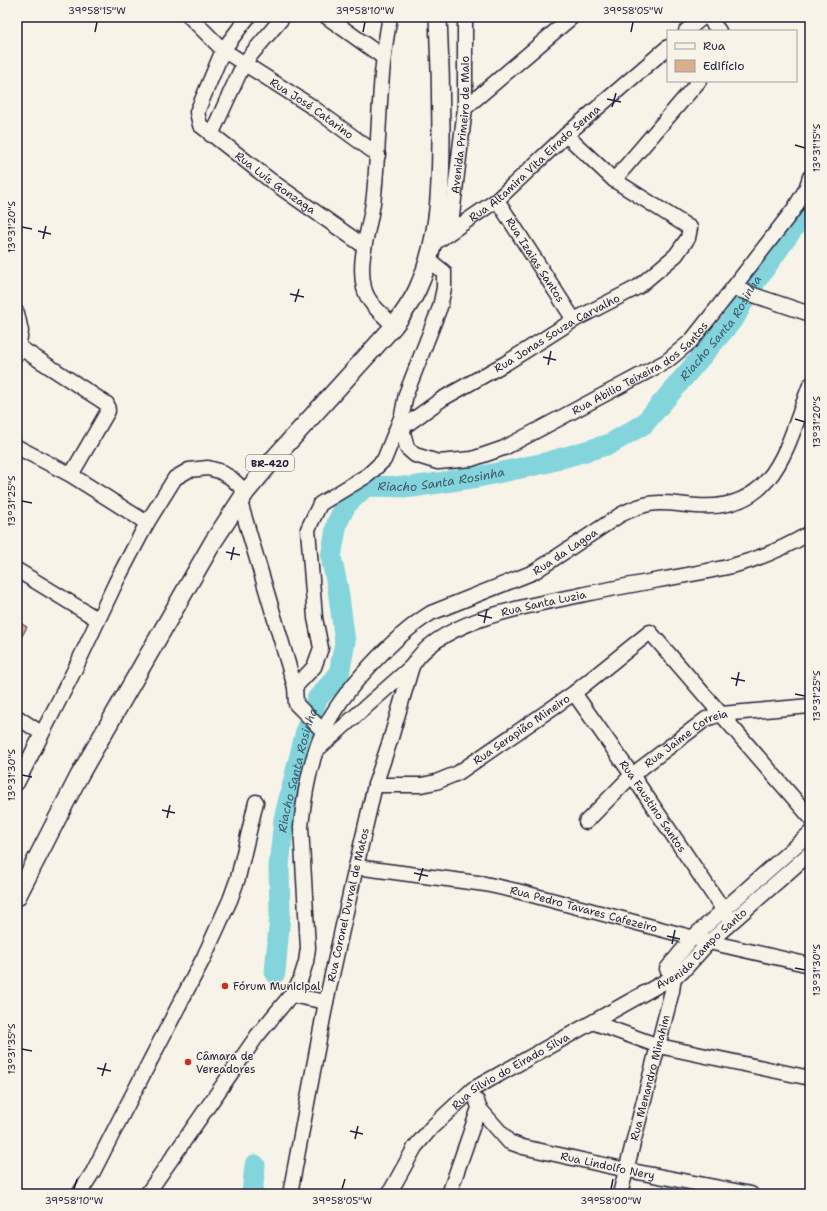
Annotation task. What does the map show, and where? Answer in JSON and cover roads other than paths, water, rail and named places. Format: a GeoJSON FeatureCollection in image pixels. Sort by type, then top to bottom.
{"type":"FeatureCollection","features":[{"type":"Feature","properties":{"kind":"main road","name":"BR-420"},"geometry":{"type":"LineString","coordinates":[[17,897],[79,776],[213,542],[243,497],[277,455],[394,326],[409,306],[418,288],[433,244],[438,213],[441,177],[441,74],[438,17]]}},
{"type":"Feature","properties":{"kind":"street","name":"Rua José Catarino"},"geometry":{"type":"LineString","coordinates":[[190,17],[223,50],[311,106],[378,155]]}},
{"type":"Feature","properties":{"kind":"street"},"geometry":{"type":"LineString","coordinates":[[223,50],[248,17]]}},
{"type":"Feature","properties":{"kind":"street"},"geometry":{"type":"LineString","coordinates":[[211,135],[244,63],[283,17]]}},
{"type":"Feature","properties":{"kind":"street"},"geometry":{"type":"LineString","coordinates":[[328,17],[383,57]]}},
{"type":"Feature","properties":{"kind":"street"},"geometry":{"type":"LineString","coordinates":[[390,17],[383,57],[378,155],[374,198],[364,246],[362,276],[365,290],[370,302],[394,326]]}},
{"type":"Feature","properties":{"kind":"street","name":"Avenida Primeiro de Maio"},"geometry":{"type":"LineString","coordinates":[[450,232],[465,108],[465,17]]}},
{"type":"Feature","properties":{"kind":"street"},"geometry":{"type":"LineString","coordinates":[[465,108],[572,17]]}},
{"type":"Feature","properties":{"kind":"street"},"geometry":{"type":"LineString","coordinates":[[687,30],[702,17]]}},
{"type":"Feature","properties":{"kind":"street"},"geometry":{"type":"LineString","coordinates":[[708,17],[718,30]]}},
{"type":"Feature","properties":{"kind":"street","name":"Rua Altamira Vita Eirado Senna"},"geometry":{"type":"LineString","coordinates":[[433,244],[497,200],[566,135],[667,48]]}},
{"type":"Feature","properties":{"kind":"street","name":"Rua Luís Gonzaga"},"geometry":{"type":"LineString","coordinates":[[223,50],[197,112],[200,125],[270,180],[364,246]]}},
{"type":"Feature","properties":{"kind":"street"},"geometry":{"type":"LineString","coordinates":[[566,135],[614,180],[698,82]]}},
{"type":"Feature","properties":{"kind":"street","name":"Rua Abilio Teixeira dos Santos"},"geometry":{"type":"LineString","coordinates":[[402,421],[407,448],[415,455],[438,462],[472,459],[504,448],[667,362],[691,340],[794,210],[806,189],[810,177]]}},
{"type":"Feature","properties":{"kind":"street","name":"Rua Jonas Souza Carvalho"},"geometry":{"type":"LineString","coordinates":[[402,421],[506,363],[574,320],[638,287],[676,255],[688,238],[690,228],[614,180]]}},
{"type":"Feature","properties":{"kind":"street","name":"Rua Izaias Santos"},"geometry":{"type":"LineString","coordinates":[[497,200],[574,320]]}},
{"type":"Feature","properties":{"kind":"street"},"geometry":{"type":"LineString","coordinates":[[295,687],[314,667],[321,648],[315,618],[308,530],[320,504],[368,475],[384,460],[402,421],[406,394],[430,334],[444,288],[444,272],[428,260]]}},
{"type":"Feature","properties":{"kind":"street"},"geometry":{"type":"LineString","coordinates":[[733,288],[810,314]]}},
{"type":"Feature","properties":{"kind":"street"},"geometry":{"type":"LineString","coordinates":[[17,313],[21,331],[18,351],[107,404],[108,411],[71,476]]}},
{"type":"Feature","properties":{"kind":"street","name":"Rua da Lagoa"},"geometry":{"type":"LineString","coordinates":[[147,1194],[257,1036],[291,995],[300,981],[306,962],[308,948],[301,827],[309,777],[316,751],[323,731],[333,713],[380,656],[398,637],[416,622],[431,613],[534,572],[620,515],[645,503],[660,502],[714,506],[727,505],[753,494],[767,482],[775,471],[810,385]]}},
{"type":"Feature","properties":{"kind":"street"},"geometry":{"type":"LineString","coordinates":[[17,447],[71,476],[147,523]]}},
{"type":"Feature","properties":{"kind":"street"},"geometry":{"type":"LineString","coordinates":[[17,783],[41,733],[75,669],[97,619],[147,523],[175,478],[189,470],[208,468],[219,471],[231,478],[243,497],[295,687],[296,704],[323,731]]}},
{"type":"Feature","properties":{"kind":"street","name":"Rua Santa Luzia"},"geometry":{"type":"LineString","coordinates":[[316,751],[412,666],[417,658],[430,646],[459,627],[502,612],[639,583],[733,566],[792,544],[810,533]]}},
{"type":"Feature","properties":{"kind":"street"},"geometry":{"type":"LineString","coordinates":[[17,570],[97,619]]}},
{"type":"Feature","properties":{"kind":"street","name":"Rua Serapião Mineiro"},"geometry":{"type":"LineString","coordinates":[[375,785],[421,785],[436,782],[458,773],[574,693],[650,632],[721,714]]}},
{"type":"Feature","properties":{"kind":"street","name":"Rua Coronel Durval de Matos"},"geometry":{"type":"LineString","coordinates":[[290,1194],[326,1002],[356,866],[375,785],[390,741],[412,666]]}},
{"type":"Feature","properties":{"kind":"street","name":"Rua Faustino Santos"},"geometry":{"type":"LineString","coordinates":[[574,693],[727,916]]}},
{"type":"Feature","properties":{"kind":"street","name":"Rua Jaime Correia"},"geometry":{"type":"LineString","coordinates":[[586,822],[632,776],[706,719],[721,714],[810,706]]}},
{"type":"Feature","properties":{"kind":"street"},"geometry":{"type":"LineString","coordinates":[[721,714],[810,817]]}},
{"type":"Feature","properties":{"kind":"street"},"geometry":{"type":"LineString","coordinates":[[17,717],[41,733]]}},
{"type":"Feature","properties":{"kind":"street"},"geometry":{"type":"LineString","coordinates":[[79,1194],[93,1172],[204,956],[227,907],[238,878],[256,802]]}},
{"type":"Feature","properties":{"kind":"street","name":"Avenida Campo Santo"},"geometry":{"type":"LineString","coordinates":[[668,980],[682,972],[709,942],[727,916],[810,833]]}},
{"type":"Feature","properties":{"kind":"street","name":"Avenida Campo Santo"},"geometry":{"type":"LineString","coordinates":[[672,962],[693,937],[727,916],[810,854]]}},
{"type":"Feature","properties":{"kind":"street","name":"Rua Pedro Tavares Cafezeiro"},"geometry":{"type":"LineString","coordinates":[[356,866],[491,885],[709,942],[810,965]]}},
{"type":"Feature","properties":{"kind":"street","name":"Rua Menandro Minahim"},"geometry":{"type":"LineString","coordinates":[[620,1194],[659,1046],[672,962]]}},
{"type":"Feature","properties":{"kind":"street","name":"Rua Silvio do Eirado Silva"},"geometry":{"type":"LineString","coordinates":[[389,1194],[416,1148],[432,1127],[473,1089],[594,1023],[668,980]]}},
{"type":"Feature","properties":{"kind":"street"},"geometry":{"type":"LineString","coordinates":[[291,995],[326,1002]]}},
{"type":"Feature","properties":{"kind":"street"},"geometry":{"type":"LineString","coordinates":[[594,1023],[659,1046],[810,1078]]}},
{"type":"Feature","properties":{"kind":"street"},"geometry":{"type":"LineString","coordinates":[[449,1194],[479,1108],[473,1089]]}},
{"type":"Feature","properties":{"kind":"street","name":"Rua Lindolfo Nery"},"geometry":{"type":"LineString","coordinates":[[479,1108],[509,1142],[523,1147],[627,1170],[751,1194]]}},
{"type":"Feature","properties":{"kind":"waterway","name":"Riacho Santa Rosinha"},"geometry":{"type":"LineString","coordinates":[[275,973],[280,915],[279,867],[284,819],[307,727],[317,699],[339,674],[345,642],[338,589],[331,557],[337,523],[346,505],[366,486],[412,487],[478,477],[545,463],[610,444],[644,424],[735,317],[750,289],[797,223],[810,200]]}},
{"type":"Feature","properties":{"kind":"waterway","name":"Riacho Santa Rosinha"},"geometry":{"type":"LineString","coordinates":[[252,1194],[255,1165]]}},
{"type":"Feature","properties":{"kind":"place","name":"Fórum Municipal"},"geometry":{"type":"Point","coordinates":[225,986]}},
{"type":"Feature","properties":{"kind":"place","name":"Câmara de Vereadores"},"geometry":{"type":"Point","coordinates":[188,1062]}}]}
